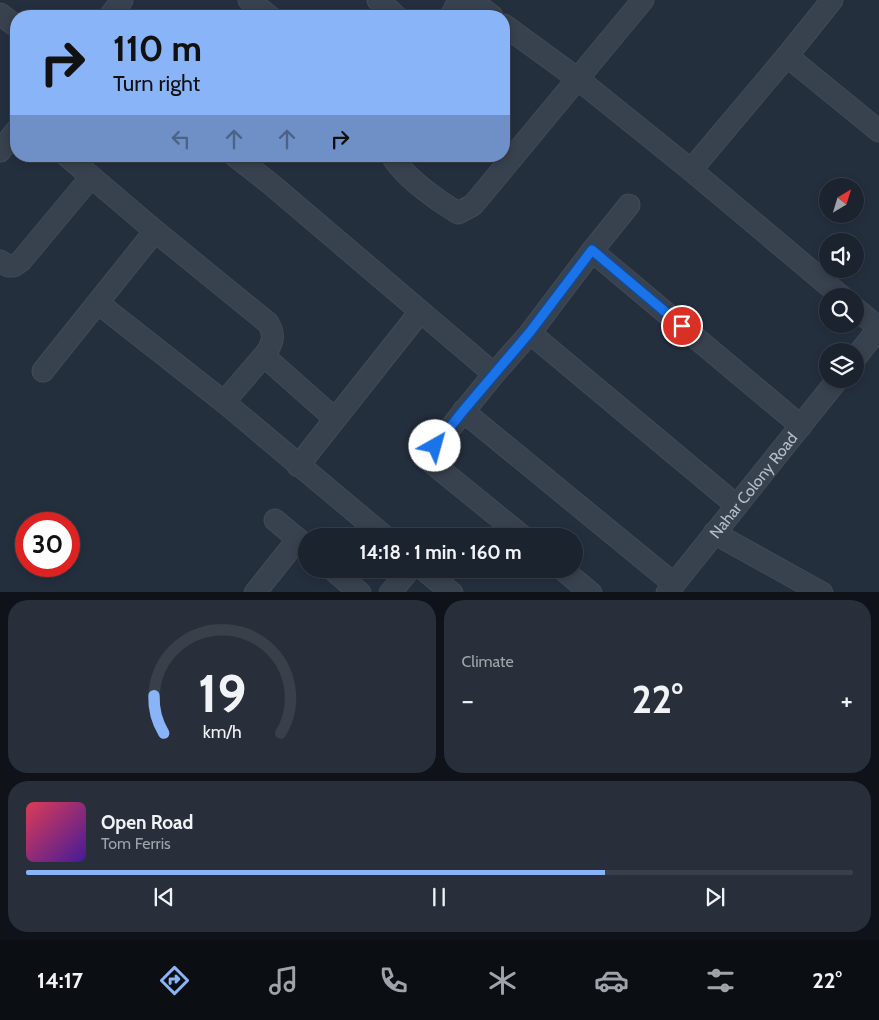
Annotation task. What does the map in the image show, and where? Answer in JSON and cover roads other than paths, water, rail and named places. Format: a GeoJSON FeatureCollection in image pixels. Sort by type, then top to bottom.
{"type":"FeatureCollection","features":[{"type":"Feature","properties":{"kind":"street"},"geometry":{"type":"LineString","coordinates":[[249,0],[262,10]]}},
{"type":"Feature","properties":{"kind":"street"},"geometry":{"type":"LineString","coordinates":[[378,0],[389,10]]}},
{"type":"Feature","properties":{"kind":"street"},"geometry":{"type":"LineString","coordinates":[[470,0],[484,10]]}},
{"type":"Feature","properties":{"kind":"street"},"geometry":{"type":"LineString","coordinates":[[690,170],[832,0]]}},
{"type":"Feature","properties":{"kind":"street"},"geometry":{"type":"LineString","coordinates":[[510,161],[578,79],[633,4]]}},
{"type":"Feature","properties":{"kind":"street"},"geometry":{"type":"LineString","coordinates":[[510,28],[578,79],[831,288]]}},
{"type":"Feature","properties":{"kind":"street"},"geometry":{"type":"LineString","coordinates":[[787,56],[879,131]]}},
{"type":"Feature","properties":{"kind":"street"},"geometry":{"type":"LineString","coordinates":[[0,151],[10,138]]}},
{"type":"Feature","properties":{"kind":"street"},"geometry":{"type":"LineString","coordinates":[[74,162],[268,323],[274,332],[273,342],[264,356],[224,402]]}},
{"type":"Feature","properties":{"kind":"street"},"geometry":{"type":"LineString","coordinates":[[242,162],[494,374]]}},
{"type":"Feature","properties":{"kind":"street"},"geometry":{"type":"LineString","coordinates":[[396,162],[401,170],[458,213],[473,205],[509,162]]}},
{"type":"Feature","properties":{"kind":"street"},"geometry":{"type":"LineString","coordinates":[[0,261],[8,266],[14,266],[21,261],[92,177]]}},
{"type":"Feature","properties":{"kind":"street"},"geometry":{"type":"LineString","coordinates":[[512,528],[426,458],[530,332],[592,250],[629,206]]}},
{"type":"Feature","properties":{"kind":"street"},"geometry":{"type":"LineString","coordinates":[[43,371],[155,231]]}},
{"type":"Feature","properties":{"kind":"street"},"geometry":{"type":"LineString","coordinates":[[592,250],[801,426]]}},
{"type":"Feature","properties":{"kind":"street"},"geometry":{"type":"LineString","coordinates":[[98,303],[224,402],[374,528]]}},
{"type":"Feature","properties":{"kind":"street"},"geometry":{"type":"LineString","coordinates":[[298,466],[334,418],[420,312]]}},
{"type":"Feature","properties":{"kind":"street"},"geometry":{"type":"LineString","coordinates":[[864,316],[879,328],[864,347]]}},
{"type":"Feature","properties":{"kind":"street"},"geometry":{"type":"LineString","coordinates":[[530,332],[736,505]]}},
{"type":"Feature","properties":{"kind":"street"},"geometry":{"type":"LineString","coordinates":[[264,356],[334,418]]}},
{"type":"Feature","properties":{"kind":"street","name":"Nahar Colony Road"},"geometry":{"type":"LineString","coordinates":[[671,588],[831,388]]}},
{"type":"Feature","properties":{"kind":"street"},"geometry":{"type":"LineString","coordinates":[[463,411],[671,588]]}},
{"type":"Feature","properties":{"kind":"street"},"geometry":{"type":"LineString","coordinates":[[275,520],[298,540]]}},
{"type":"Feature","properties":{"kind":"street"},"geometry":{"type":"LineString","coordinates":[[714,533],[808,590]]}},
{"type":"Feature","properties":{"kind":"street"},"geometry":{"type":"LineString","coordinates":[[255,592],[298,547]]}},
{"type":"Feature","properties":{"kind":"street"},"geometry":{"type":"LineString","coordinates":[[343,578],[360,592]]}},
{"type":"Feature","properties":{"kind":"street"},"geometry":{"type":"LineString","coordinates":[[390,592],[402,578]]}},
{"type":"Feature","properties":{"kind":"street"},"geometry":{"type":"LineString","coordinates":[[434,578],[452,592]]}},
{"type":"Feature","properties":{"kind":"street"},"geometry":{"type":"LineString","coordinates":[[573,578],[591,592]]}}]}
